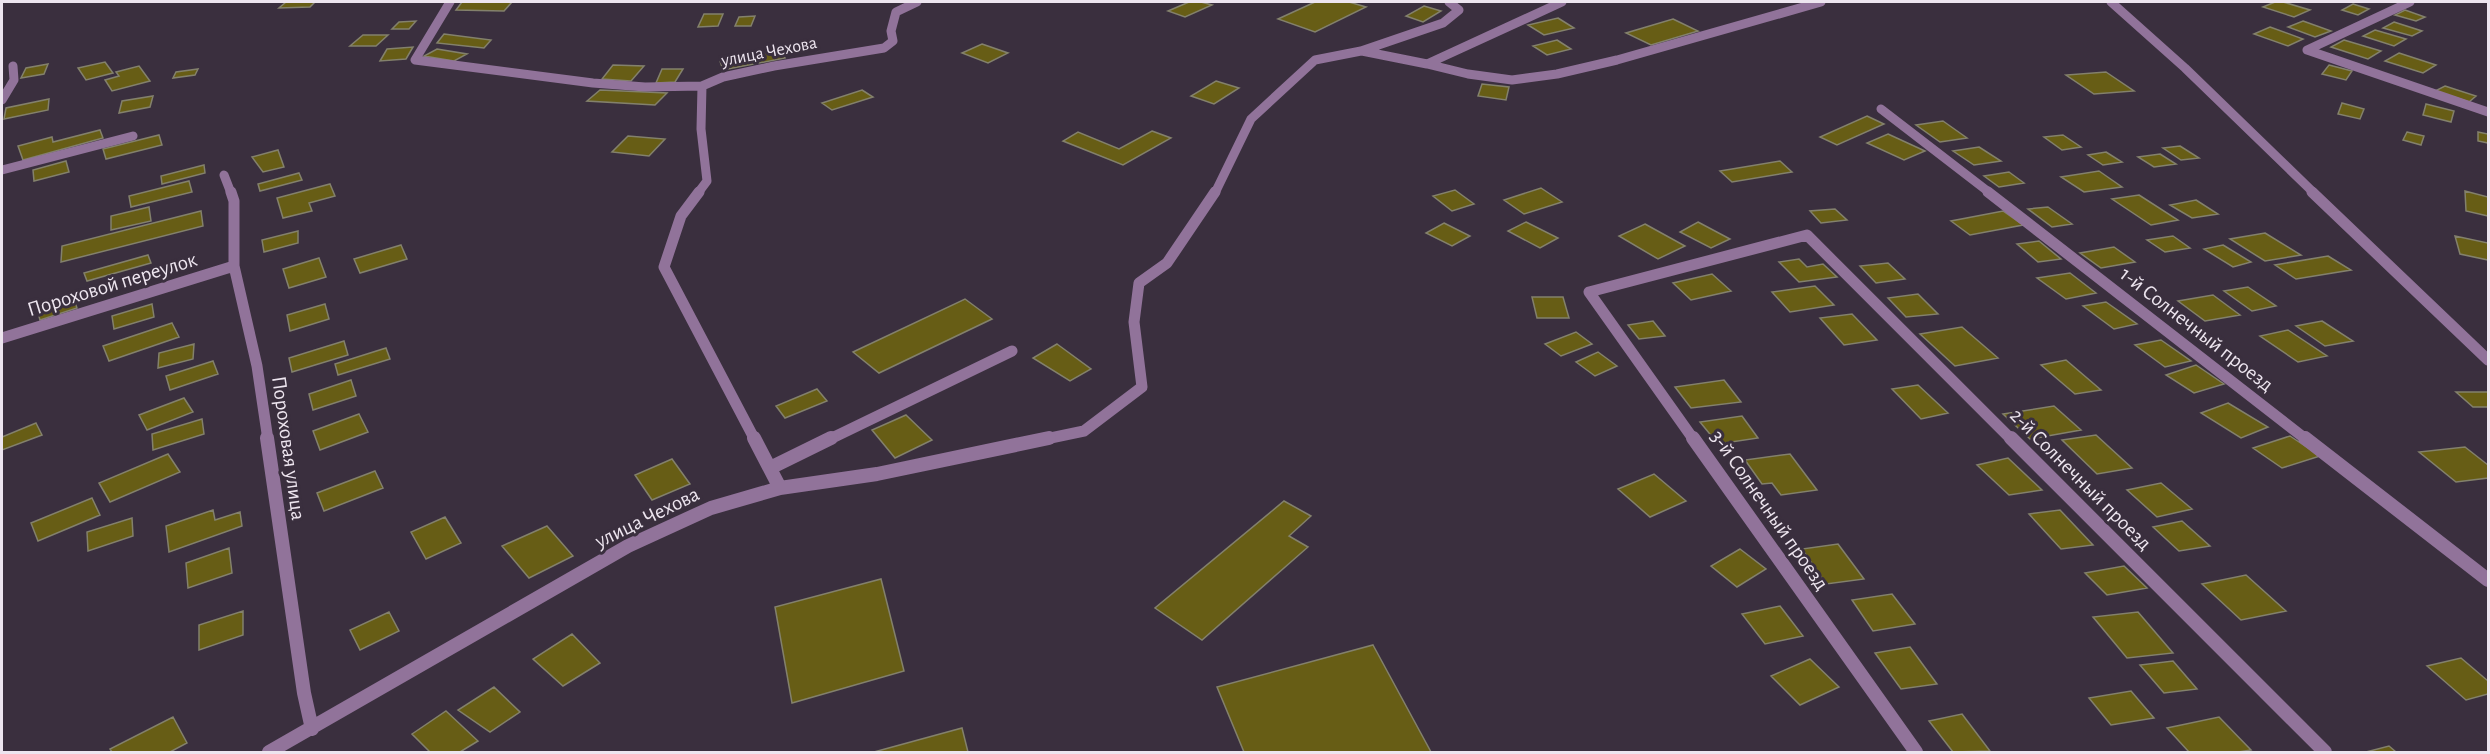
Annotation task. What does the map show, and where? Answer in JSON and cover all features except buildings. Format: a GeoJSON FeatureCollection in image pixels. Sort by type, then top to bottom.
{"type":"FeatureCollection","features":[{"type":"Feature","properties":{"kind":"street","name":"улица Чехова"},"geometry":{"type":"LineString","coordinates":[[450,2],[415,60],[593,83],[645,87],[702,86],[723,77],[774,66],[884,48],[893,41],[891,31],[896,12],[917,2]]}},
{"type":"Feature","properties":{"kind":"street"},"geometry":{"type":"LineString","coordinates":[[1361,51],[1443,23],[1459,10],[1449,2]]}},
{"type":"Feature","properties":{"kind":"street"},"geometry":{"type":"LineString","coordinates":[[1427,64],[1562,2]]}},
{"type":"Feature","properties":{"kind":"street"},"geometry":{"type":"LineString","coordinates":[[1361,51],[1468,74],[1512,80],[1557,74],[1617,60],[1821,2]]}},
{"type":"Feature","properties":{"kind":"street"},"geometry":{"type":"LineString","coordinates":[[2111,2],[2185,68],[2428,306],[2488,360]]}},
{"type":"Feature","properties":{"kind":"street"},"geometry":{"type":"LineString","coordinates":[[2410,2],[2307,50],[2488,112]]}},
{"type":"Feature","properties":{"kind":"street","name":"улица Чехова"},"geometry":{"type":"LineString","coordinates":[[269,753],[628,546],[711,508],[780,488],[878,474],[1084,431],[1142,387],[1134,322],[1139,283],[1167,262],[1213,197],[1251,119],[1315,60],[1361,51]]}},
{"type":"Feature","properties":{"kind":"street"},"geometry":{"type":"LineString","coordinates":[[2,100],[14,80],[13,66]]}},
{"type":"Feature","properties":{"kind":"street"},"geometry":{"type":"LineString","coordinates":[[702,86],[701,129],[707,182],[681,216],[664,267],[780,488]]}},
{"type":"Feature","properties":{"kind":"street","name":"1-й Солнечный проезд"},"geometry":{"type":"LineString","coordinates":[[1881,109],[2488,580]]}},
{"type":"Feature","properties":{"kind":"street"},"geometry":{"type":"LineString","coordinates":[[2,170],[133,136]]}},
{"type":"Feature","properties":{"kind":"street","name":"Пороховая улица"},"geometry":{"type":"LineString","coordinates":[[224,175],[234,201],[234,266],[257,366],[304,693],[312,729]]}},
{"type":"Feature","properties":{"kind":"street","name":"3-й Солнечный проезд"},"geometry":{"type":"LineString","coordinates":[[1807,235],[1589,292],[1916,753]]}},
{"type":"Feature","properties":{"kind":"street","name":"2-й Солнечный проезд"},"geometry":{"type":"LineString","coordinates":[[1807,235],[2325,753]]}},
{"type":"Feature","properties":{"kind":"street","name":"Пороховой переулок"},"geometry":{"type":"LineString","coordinates":[[2,338],[234,266]]}},
{"type":"Feature","properties":{"kind":"street"},"geometry":{"type":"LineString","coordinates":[[770,468],[1012,351]]}}]}
